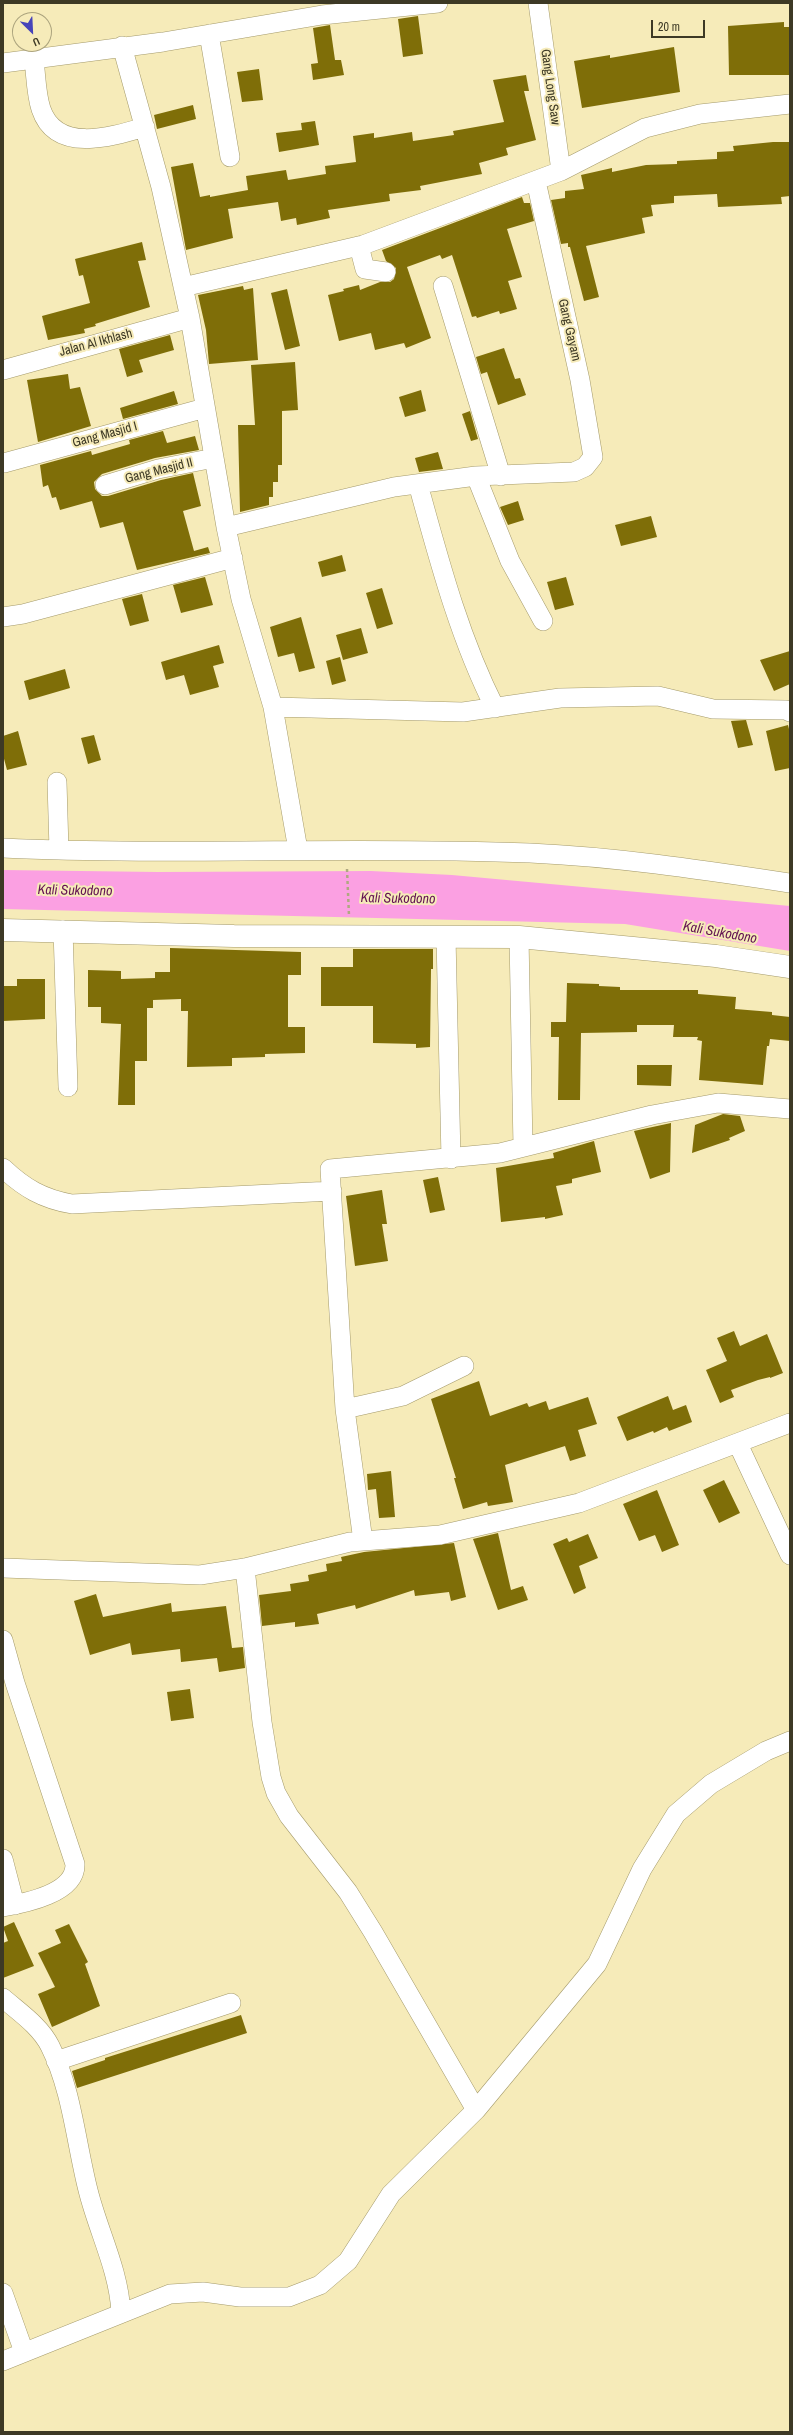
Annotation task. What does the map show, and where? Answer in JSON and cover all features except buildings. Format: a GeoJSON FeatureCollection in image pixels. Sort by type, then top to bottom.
{"type":"FeatureCollection","features":[{"type":"Feature","properties":{"kind":"main road"},"geometry":{"type":"LineString","coordinates":[[3,930],[63,930],[234,936],[519,937],[716,956],[790,967]]}},
{"type":"Feature","properties":{"kind":"street"},"geometry":{"type":"LineString","coordinates":[[3,63],[34,60],[209,34],[322,15],[438,3]]}},
{"type":"Feature","properties":{"kind":"street","name":"Gang Long Saw"},"geometry":{"type":"LineString","coordinates":[[538,3],[561,170]]}},
{"type":"Feature","properties":{"kind":"street"},"geometry":{"type":"LineString","coordinates":[[209,34],[230,157]]}},
{"type":"Feature","properties":{"kind":"street"},"geometry":{"type":"LineString","coordinates":[[122,46],[162,187],[190,318],[226,527],[241,600],[273,707],[298,850]]}},
{"type":"Feature","properties":{"kind":"street"},"geometry":{"type":"LineString","coordinates":[[34,60],[41,108],[50,126],[62,135],[79,138],[110,137],[145,127]]}},
{"type":"Feature","properties":{"kind":"street"},"geometry":{"type":"LineString","coordinates":[[183,288],[359,246],[536,181],[645,128],[700,114],[790,104]]}},
{"type":"Feature","properties":{"kind":"street","name":"Gang Gayam"},"geometry":{"type":"LineString","coordinates":[[501,476],[574,472],[585,467],[593,457],[592,443],[580,380],[536,181]]}},
{"type":"Feature","properties":{"kind":"street"},"geometry":{"type":"LineString","coordinates":[[359,246],[365,269],[386,272]]}},
{"type":"Feature","properties":{"kind":"street"},"geometry":{"type":"LineString","coordinates":[[226,527],[394,487],[476,476],[501,476],[443,286]]}},
{"type":"Feature","properties":{"kind":"street","name":"Jalan Al Ikhlash"},"geometry":{"type":"LineString","coordinates":[[3,370],[190,318]]}},
{"type":"Feature","properties":{"kind":"street","name":"Gang Masjid I"},"geometry":{"type":"LineString","coordinates":[[4,463],[205,408]]}},
{"type":"Feature","properties":{"kind":"street","name":"Gang Masjid II"},"geometry":{"type":"LineString","coordinates":[[105,485],[158,468],[214,458]]}},
{"type":"Feature","properties":{"kind":"street"},"geometry":{"type":"LineString","coordinates":[[476,476],[510,561],[542,621]]}},
{"type":"Feature","properties":{"kind":"street"},"geometry":{"type":"LineString","coordinates":[[418,484],[444,578],[463,634],[477,673],[495,708]]}},
{"type":"Feature","properties":{"kind":"street"},"geometry":{"type":"LineString","coordinates":[[3,617],[24,614],[233,558]]}},
{"type":"Feature","properties":{"kind":"street"},"geometry":{"type":"LineString","coordinates":[[273,707],[463,712],[560,698],[658,696],[713,709],[778,709],[790,712]]}},
{"type":"Feature","properties":{"kind":"street"},"geometry":{"type":"LineString","coordinates":[[57,782],[59,850]]}},
{"type":"Feature","properties":{"kind":"street"},"geometry":{"type":"LineString","coordinates":[[3,848],[59,850],[298,850],[530,853],[600,857],[669,864],[790,883]]}},
{"type":"Feature","properties":{"kind":"street"},"geometry":{"type":"LineString","coordinates":[[63,930],[68,1087]]}},
{"type":"Feature","properties":{"kind":"street"},"geometry":{"type":"LineString","coordinates":[[446,937],[451,1159]]}},
{"type":"Feature","properties":{"kind":"street"},"geometry":{"type":"LineString","coordinates":[[519,937],[523,1147]]}},
{"type":"Feature","properties":{"kind":"street"},"geometry":{"type":"LineString","coordinates":[[363,1541],[345,1409],[330,1169],[451,1159],[500,1153],[652,1115],[718,1103],[790,1109]]}},
{"type":"Feature","properties":{"kind":"street"},"geometry":{"type":"LineString","coordinates":[[3,1168],[14,1178],[40,1196],[72,1204],[332,1191]]}},
{"type":"Feature","properties":{"kind":"street"},"geometry":{"type":"LineString","coordinates":[[345,1409],[402,1396],[464,1366]]}},
{"type":"Feature","properties":{"kind":"street"},"geometry":{"type":"LineString","coordinates":[[3,1568],[200,1575],[245,1568],[350,1542],[440,1535],[579,1503],[738,1444],[790,1423]]}},
{"type":"Feature","properties":{"kind":"street"},"geometry":{"type":"LineString","coordinates":[[738,1444],[790,1555]]}},
{"type":"Feature","properties":{"kind":"street"},"geometry":{"type":"LineString","coordinates":[[245,1568],[262,1722],[271,1776],[276,1793],[290,1816],[348,1892],[476,2110]]}},
{"type":"Feature","properties":{"kind":"street"},"geometry":{"type":"LineString","coordinates":[[3,1640],[15,1683],[75,1864],[75,1872],[67,1885],[41,1898],[9,1906],[3,1859]]}},
{"type":"Feature","properties":{"kind":"street"},"geometry":{"type":"LineString","coordinates":[[3,2361],[170,2294],[203,2292],[240,2297],[289,2297],[320,2285],[348,2261],[391,2194],[476,2110],[598,1964],[642,1869],[676,1814],[711,1784],[766,1751],[790,1741]]}},
{"type":"Feature","properties":{"kind":"street"},"geometry":{"type":"LineString","coordinates":[[3,1998],[37,2028],[49,2045],[56,2061],[65,2090],[88,2192],[115,2276],[121,2313]]}},
{"type":"Feature","properties":{"kind":"street"},"geometry":{"type":"LineString","coordinates":[[56,2061],[231,2003]]}},
{"type":"Feature","properties":{"kind":"street"},"geometry":{"type":"LineString","coordinates":[[3,2293],[24,2352]]}},
{"type":"Feature","properties":{"kind":"path"},"geometry":{"type":"LineString","coordinates":[[347,868],[349,923]]}},
{"type":"Feature","properties":{"kind":"water","name":"Kali Sukodono"},"geometry":{"type":"Polygon","coordinates":[[[3,870],[158,872],[371,871],[452,875],[790,906],[790,951],[625,924],[3,909],[3,870]]]}}]}
